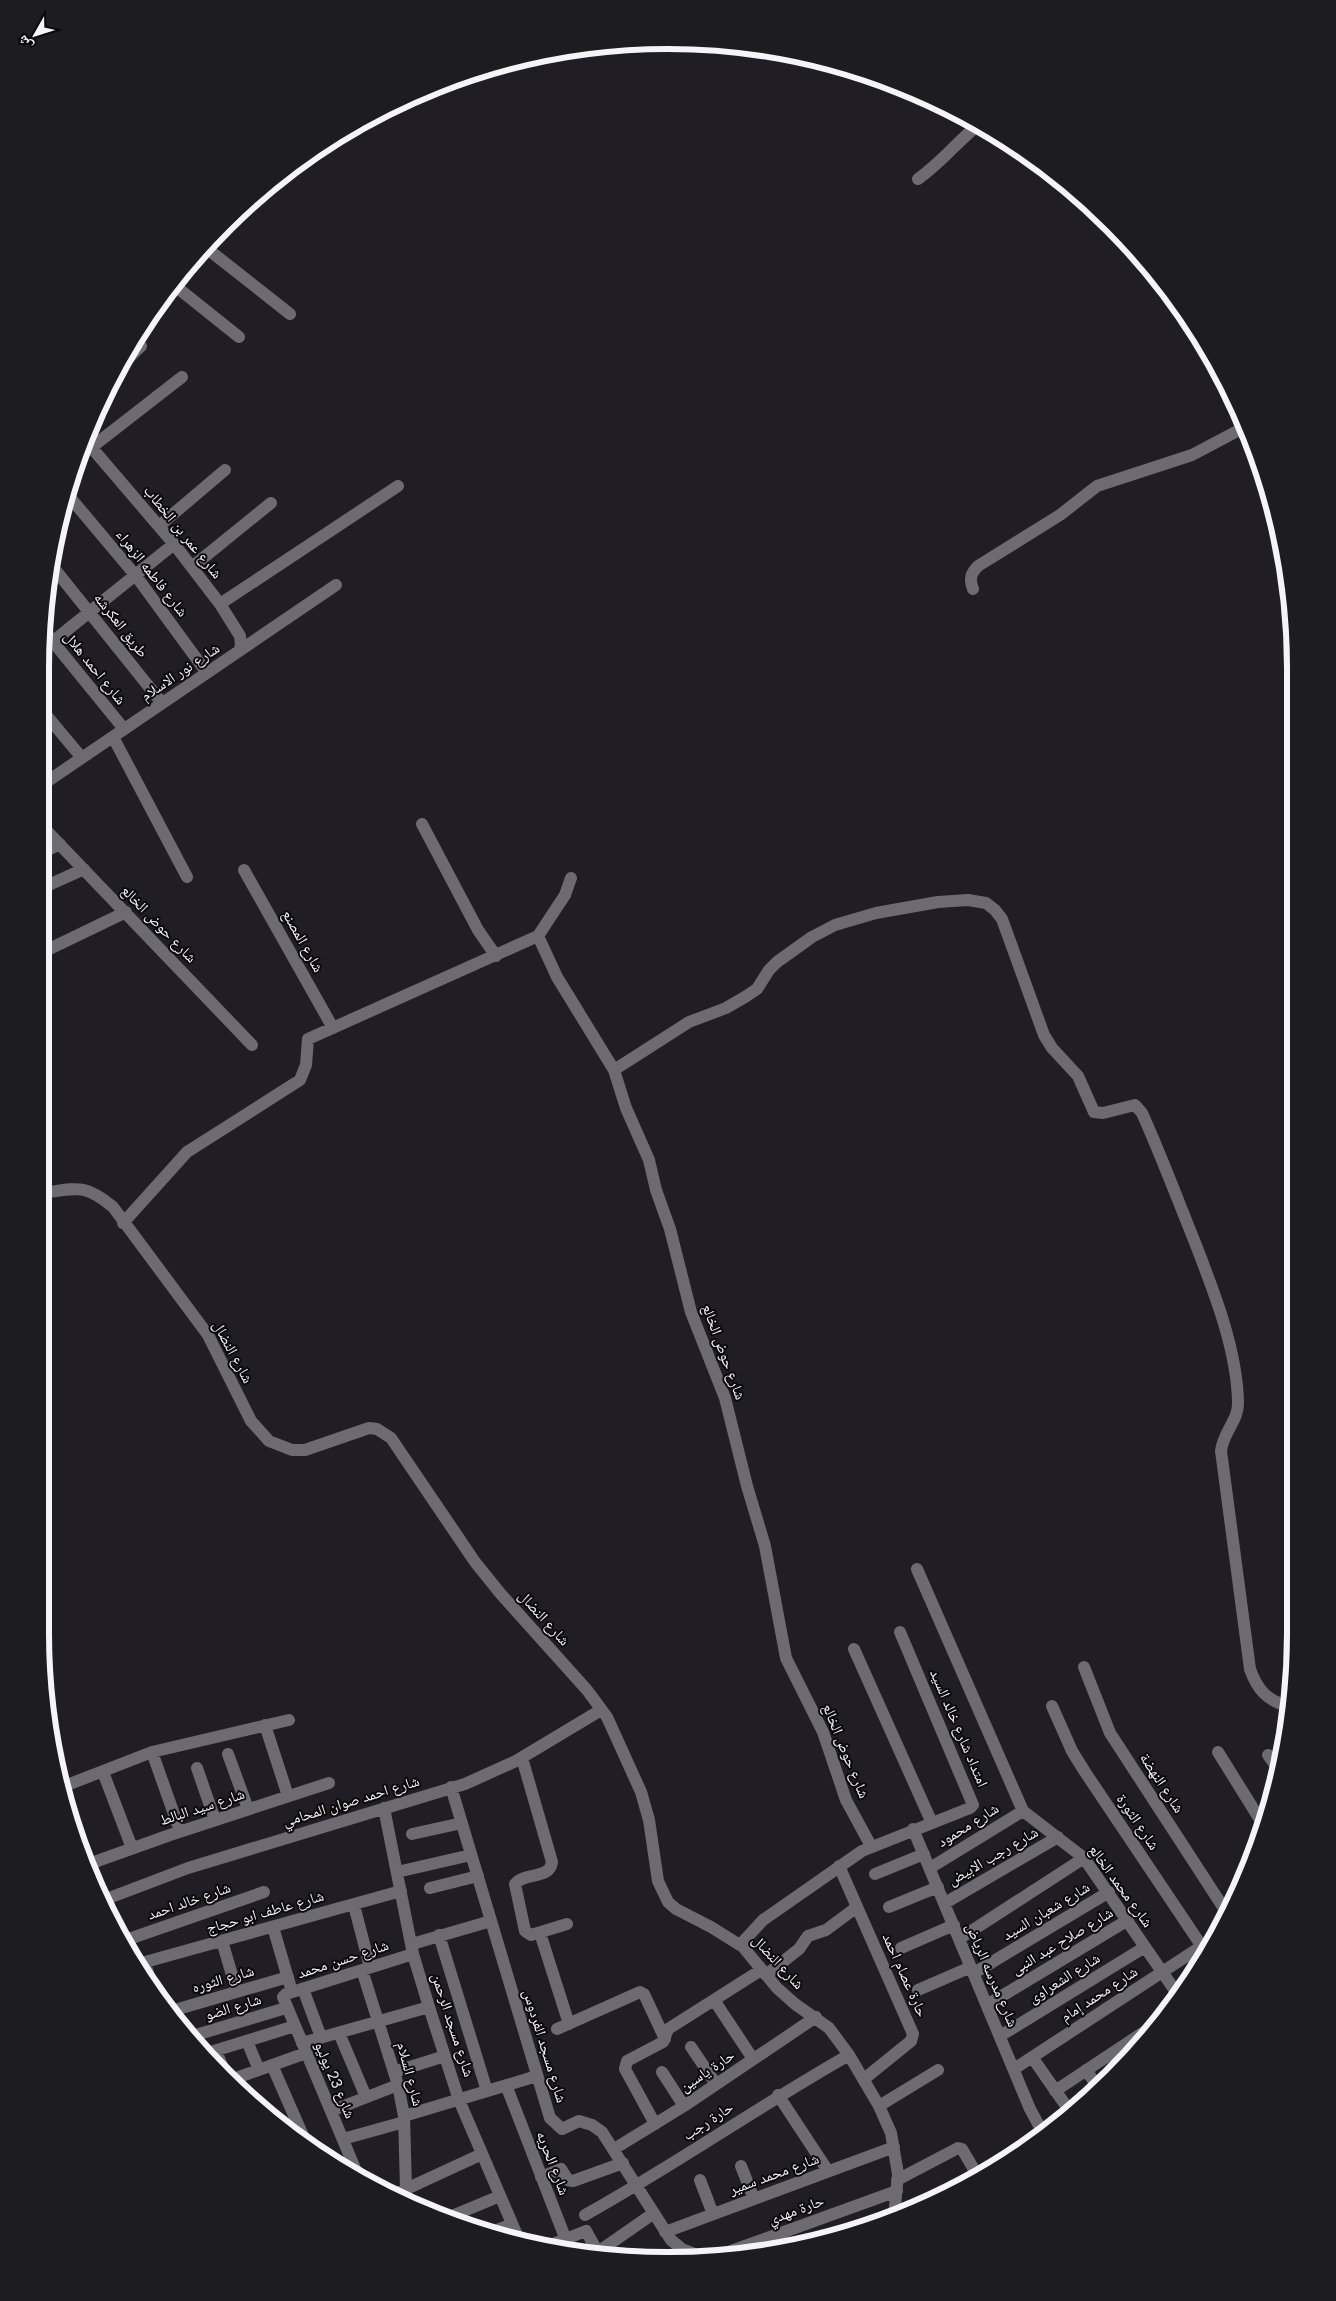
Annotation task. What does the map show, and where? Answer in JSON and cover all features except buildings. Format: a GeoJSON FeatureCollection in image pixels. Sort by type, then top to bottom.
{"type":"FeatureCollection","features":[{"type":"Feature","properties":{"kind":"street"},"geometry":{"type":"LineString","coordinates":[[918,178],[932,169],[973,129]]}},
{"type":"Feature","properties":{"kind":"street"},"geometry":{"type":"LineString","coordinates":[[210,251],[290,314]]}},
{"type":"Feature","properties":{"kind":"street"},"geometry":{"type":"LineString","coordinates":[[179,288],[239,337]]}},
{"type":"Feature","properties":{"kind":"street"},"geometry":{"type":"LineString","coordinates":[[137,350],[141,346]]}},
{"type":"Feature","properties":{"kind":"street"},"geometry":{"type":"LineString","coordinates":[[92,442],[182,377]]}},
{"type":"Feature","properties":{"kind":"street"},"geometry":{"type":"LineString","coordinates":[[973,589],[970,582],[972,572],[978,566],[1060,515],[1097,486],[1187,456],[1239,430]]}},
{"type":"Feature","properties":{"kind":"street","name":"شارع عمر بن الخطاب"},"geometry":{"type":"LineString","coordinates":[[91,446],[174,544],[220,604],[240,636],[241,646],[238,651]]}},
{"type":"Feature","properties":{"kind":"street"},"geometry":{"type":"LineString","coordinates":[[159,526],[226,470]]}},
{"type":"Feature","properties":{"kind":"street"},"geometry":{"type":"LineString","coordinates":[[220,604],[398,486]]}},
{"type":"Feature","properties":{"kind":"street","name":"شارع فاطمه الزهراء"},"geometry":{"type":"LineString","coordinates":[[72,500],[136,576],[207,673]]}},
{"type":"Feature","properties":{"kind":"street"},"geometry":{"type":"LineString","coordinates":[[192,567],[271,503]]}},
{"type":"Feature","properties":{"kind":"street"},"geometry":{"type":"LineString","coordinates":[[50,643],[174,544]]}},
{"type":"Feature","properties":{"kind":"street","name":"طريق العكرشه"},"geometry":{"type":"LineString","coordinates":[[57,571],[162,703]]}},
{"type":"Feature","properties":{"kind":"street","name":"شارع نور الاسلام"},"geometry":{"type":"LineString","coordinates":[[49,780],[336,585]]}},
{"type":"Feature","properties":{"kind":"street","name":"شارع احمد هلال"},"geometry":{"type":"LineString","coordinates":[[50,636],[124,730]]}},
{"type":"Feature","properties":{"kind":"street"},"geometry":{"type":"LineString","coordinates":[[49,718],[82,758]]}},
{"type":"Feature","properties":{"kind":"street"},"geometry":{"type":"LineString","coordinates":[[113,737],[187,877]]}},
{"type":"Feature","properties":{"kind":"street"},"geometry":{"type":"LineString","coordinates":[[422,824],[478,930],[496,956]]}},
{"type":"Feature","properties":{"kind":"street","name":"شارع حوض الخالع"},"geometry":{"type":"LineString","coordinates":[[49,833],[252,1045]]}},
{"type":"Feature","properties":{"kind":"street"},"geometry":{"type":"LineString","coordinates":[[49,850],[60,844]]}},
{"type":"Feature","properties":{"kind":"street"},"geometry":{"type":"LineString","coordinates":[[49,885],[84,869]]}},
{"type":"Feature","properties":{"kind":"street","name":"شارع المصنع"},"geometry":{"type":"LineString","coordinates":[[244,870],[333,1028]]}},
{"type":"Feature","properties":{"kind":"street"},"geometry":{"type":"LineString","coordinates":[[123,1224],[188,1152],[300,1080],[306,1065],[308,1039],[538,936],[565,895],[570,878]]}},
{"type":"Feature","properties":{"kind":"street"},"geometry":{"type":"LineString","coordinates":[[614,1070],[690,1022],[726,1008],[758,989],[769,970],[777,962],[812,937],[835,925],[876,913],[938,902],[968,900],[986,904],[995,910],[1002,919],[1044,1035],[1052,1048],[1078,1076],[1091,1109],[1096,1113],[1104,1113],[1135,1105],[1142,1113],[1220,1306],[1235,1375],[1238,1403],[1237,1414],[1223,1439],[1222,1452],[1250,1669],[1256,1686],[1266,1696],[1283,1705]]}},
{"type":"Feature","properties":{"kind":"street"},"geometry":{"type":"LineString","coordinates":[[49,949],[126,912]]}},
{"type":"Feature","properties":{"kind":"street","name":"شارع حوض الخالع"},"geometry":{"type":"LineString","coordinates":[[538,936],[557,977],[614,1070],[626,1108],[649,1160],[656,1190],[668,1219],[691,1312],[725,1398],[747,1486],[765,1546],[786,1658],[829,1746],[846,1800],[871,1846]]}},
{"type":"Feature","properties":{"kind":"street","name":"شارع النضال"},"geometry":{"type":"LineString","coordinates":[[49,1192],[80,1188],[98,1195],[113,1207],[123,1224],[208,1335],[247,1413],[259,1432],[269,1441],[292,1450],[317,1447],[369,1428],[385,1433],[391,1438],[475,1562],[500,1593],[587,1690],[601,1710],[641,1792],[649,1820],[661,1892],[676,1909],[740,1945],[764,1973],[795,2004],[829,2028],[849,2055],[886,2119],[894,2147],[897,2186],[895,2209]]}},
{"type":"Feature","properties":{"kind":"street"},"geometry":{"type":"LineString","coordinates":[[917,1569],[1023,1811]]}},
{"type":"Feature","properties":{"kind":"street","name":"امتداد شارع خالد السيد"},"geometry":{"type":"LineString","coordinates":[[740,1945],[763,1920],[839,1866],[871,1846],[970,1808],[972,1803],[900,1632]]}},
{"type":"Feature","properties":{"kind":"street"},"geometry":{"type":"LineString","coordinates":[[854,1649],[932,1823]]}},
{"type":"Feature","properties":{"kind":"street","name":"شارع النهضة"},"geometry":{"type":"LineString","coordinates":[[1084,1667],[1110,1733],[1223,1907]]}},
{"type":"Feature","properties":{"kind":"street","name":"شارع الثورة"},"geometry":{"type":"LineString","coordinates":[[1052,1706],[1061,1729],[1081,1765],[1202,1946]]}},
{"type":"Feature","properties":{"kind":"street","name":"شارع احمد صوان المحامي"},"geometry":{"type":"LineString","coordinates":[[109,1898],[188,1868],[465,1784],[522,1758],[601,1710]]}},
{"type":"Feature","properties":{"kind":"street"},"geometry":{"type":"LineString","coordinates":[[68,1785],[152,1752],[289,1720]]}},
{"type":"Feature","properties":{"kind":"street"},"geometry":{"type":"LineString","coordinates":[[265,1725],[288,1796]]}},
{"type":"Feature","properties":{"kind":"street"},"geometry":{"type":"LineString","coordinates":[[152,1752],[180,1831]]}},
{"type":"Feature","properties":{"kind":"street"},"geometry":{"type":"LineString","coordinates":[[1218,1752],[1259,1817]]}},
{"type":"Feature","properties":{"kind":"street"},"geometry":{"type":"LineString","coordinates":[[228,1754],[248,1809]]}},
{"type":"Feature","properties":{"kind":"street"},"geometry":{"type":"LineString","coordinates":[[1268,1755],[1273,1762]]}},
{"type":"Feature","properties":{"kind":"street"},"geometry":{"type":"LineString","coordinates":[[522,1758],[552,1866],[547,1872],[520,1879],[515,1886],[526,1933],[531,1935],[568,1924]]}},
{"type":"Feature","properties":{"kind":"street"},"geometry":{"type":"LineString","coordinates":[[197,1768],[215,1820]]}},
{"type":"Feature","properties":{"kind":"street"},"geometry":{"type":"LineString","coordinates":[[103,1772],[132,1848]]}},
{"type":"Feature","properties":{"kind":"street","name":"شارع سيد البالط"},"geometry":{"type":"LineString","coordinates":[[93,1862],[180,1831],[329,1783]]}},
{"type":"Feature","properties":{"kind":"street","name":"شارع مسجد الفردوس"},"geometry":{"type":"LineString","coordinates":[[452,1787],[537,2076],[553,2123],[562,2129],[579,2121],[592,2125],[602,2132],[665,2232],[682,2249],[688,2252]]}},
{"type":"Feature","properties":{"kind":"street","name":"شارع مسجد الرحمن"},"geometry":{"type":"LineString","coordinates":[[384,1808],[413,1949],[429,2007],[460,2100],[516,2233]]}},
{"type":"Feature","properties":{"kind":"street","name":"شارع محمد الخالع"},"geometry":{"type":"LineString","coordinates":[[1023,1811],[1084,1858],[1174,1989]]}},
{"type":"Feature","properties":{"kind":"street","name":"شارع محمود"},"geometry":{"type":"LineString","coordinates":[[930,1868],[1023,1811]]}},
{"type":"Feature","properties":{"kind":"street"},"geometry":{"type":"LineString","coordinates":[[412,1834],[462,1823]]}},
{"type":"Feature","properties":{"kind":"street","name":"شارع مدرسه الرياض"},"geometry":{"type":"LineString","coordinates":[[914,1829],[1000,2036],[1040,2127]]}},
{"type":"Feature","properties":{"kind":"street","name":"شارع رجب الابيض"},"geometry":{"type":"LineString","coordinates":[[945,1903],[1058,1837]]}},
{"type":"Feature","properties":{"kind":"street"},"geometry":{"type":"LineString","coordinates":[[875,1874],[924,1854]]}},
{"type":"Feature","properties":{"kind":"street"},"geometry":{"type":"LineString","coordinates":[[397,1872],[471,1855]]}},
{"type":"Feature","properties":{"kind":"street"},"geometry":{"type":"LineString","coordinates":[[959,1939],[1084,1858]]}},
{"type":"Feature","properties":{"kind":"street","name":"حارة عصام احمد"},"geometry":{"type":"LineString","coordinates":[[839,1866],[913,2034],[911,2041],[864,2079]]}},
{"type":"Feature","properties":{"kind":"street"},"geometry":{"type":"LineString","coordinates":[[430,1888],[478,1876]]}},
{"type":"Feature","properties":{"kind":"street"},"geometry":{"type":"LineString","coordinates":[[889,1907],[938,1887]]}},
{"type":"Feature","properties":{"kind":"street","name":"شارع عاطف ابو حجاج"},"geometry":{"type":"LineString","coordinates":[[144,1963],[401,1891]]}},
{"type":"Feature","properties":{"kind":"street","name":"شارع خالد احمد"},"geometry":{"type":"LineString","coordinates":[[129,1938],[264,1892]]}},
{"type":"Feature","properties":{"kind":"street","name":"شارع شعبان السيد"},"geometry":{"type":"LineString","coordinates":[[918,1990],[973,1970],[1109,1892]]}},
{"type":"Feature","properties":{"kind":"street"},"geometry":{"type":"LineString","coordinates":[[655,2124],[625,2066],[629,2060],[665,2039],[668,2029],[714,2000],[764,1973],[799,1949],[808,1936],[826,1930],[857,1907]]}},
{"type":"Feature","properties":{"kind":"street","name":"شارع السلام"},"geometry":{"type":"LineString","coordinates":[[355,1909],[378,2022],[396,2078],[404,2119],[406,2189]]}},
{"type":"Feature","properties":{"kind":"street","name":"شارع صلاح عبد النبى"},"geometry":{"type":"LineString","coordinates":[[987,2005],[1128,1920]]}},
{"type":"Feature","properties":{"kind":"street","name":"شارع حسن محمد"},"geometry":{"type":"LineString","coordinates":[[291,1996],[413,1949],[439,1935],[491,1921]]}},
{"type":"Feature","properties":{"kind":"street"},"geometry":{"type":"LineString","coordinates":[[901,1948],[954,1925]]}},
{"type":"Feature","properties":{"kind":"street"},"geometry":{"type":"LineString","coordinates":[[274,1927],[288,1977],[291,1996],[322,2037]]}},
{"type":"Feature","properties":{"kind":"street"},"geometry":{"type":"LineString","coordinates":[[540,1932],[563,2026],[640,1992],[644,1994],[665,2039]]}},
{"type":"Feature","properties":{"kind":"street"},"geometry":{"type":"LineString","coordinates":[[439,1935],[487,2091]]}},
{"type":"Feature","properties":{"kind":"street"},"geometry":{"type":"LineString","coordinates":[[222,1941],[237,1992]]}},
{"type":"Feature","properties":{"kind":"street","name":"شارع الشعراوى"},"geometry":{"type":"LineString","coordinates":[[1000,2036],[1145,1947]]}},
{"type":"Feature","properties":{"kind":"street","name":"شارع محمد إمام"},"geometry":{"type":"LineString","coordinates":[[1014,2069],[1163,1972],[1199,1951]]}},
{"type":"Feature","properties":{"kind":"street","name":"شارع الثوره"},"geometry":{"type":"LineString","coordinates":[[177,2009],[288,1977]]}},
{"type":"Feature","properties":{"kind":"street","name":"شارع 23 يوليو"},"geometry":{"type":"LineString","coordinates":[[291,1996],[294,2026],[354,2167]]}},
{"type":"Feature","properties":{"kind":"street","name":"شارع الضو"},"geometry":{"type":"LineString","coordinates":[[196,2034],[291,1996]]}},
{"type":"Feature","properties":{"kind":"street"},"geometry":{"type":"LineString","coordinates":[[714,2000],[753,2059]]}},
{"type":"Feature","properties":{"kind":"street"},"geometry":{"type":"LineString","coordinates":[[237,2078],[272,2065],[322,2037],[429,2007]]}},
{"type":"Feature","properties":{"kind":"street","name":"حارة ياسين"},"geometry":{"type":"LineString","coordinates":[[614,2149],[684,2106],[816,2017]]}},
{"type":"Feature","properties":{"kind":"street"},"geometry":{"type":"LineString","coordinates":[[212,2051],[294,2026]]}},
{"type":"Feature","properties":{"kind":"street"},"geometry":{"type":"LineString","coordinates":[[338,2032],[366,2097]]}},
{"type":"Feature","properties":{"kind":"street"},"geometry":{"type":"LineString","coordinates":[[1055,2090],[1138,2036]]}},
{"type":"Feature","properties":{"kind":"street"},"geometry":{"type":"LineString","coordinates":[[247,2041],[259,2070]]}},
{"type":"Feature","properties":{"kind":"street"},"geometry":{"type":"LineString","coordinates":[[691,2047],[716,2084]]}},
{"type":"Feature","properties":{"kind":"street","name":"حارة رجب"},"geometry":{"type":"LineString","coordinates":[[585,2215],[637,2186],[778,2095],[849,2055]]}},
{"type":"Feature","properties":{"kind":"street"},"geometry":{"type":"LineString","coordinates":[[331,2111],[366,2097],[396,2078],[445,2056]]}},
{"type":"Feature","properties":{"kind":"street"},"geometry":{"type":"LineString","coordinates":[[1032,2057],[1067,2107]]}},
{"type":"Feature","properties":{"kind":"street"},"geometry":{"type":"LineString","coordinates":[[272,2065],[301,2131]]}},
{"type":"Feature","properties":{"kind":"street"},"geometry":{"type":"LineString","coordinates":[[879,2106],[938,2070]]}},
{"type":"Feature","properties":{"kind":"street"},"geometry":{"type":"LineString","coordinates":[[1086,2070],[1094,2082]]}},
{"type":"Feature","properties":{"kind":"street"},"geometry":{"type":"LineString","coordinates":[[662,2072],[684,2106]]}},
{"type":"Feature","properties":{"kind":"street"},"geometry":{"type":"LineString","coordinates":[[343,2140],[537,2076]]}},
{"type":"Feature","properties":{"kind":"street","name":"شارع الحريه"},"geometry":{"type":"LineString","coordinates":[[506,2086],[568,2244]]}},
{"type":"Feature","properties":{"kind":"street"},"geometry":{"type":"LineString","coordinates":[[778,2095],[828,2171]]}},
{"type":"Feature","properties":{"kind":"street","name":"شارع محمد سمير"},"geometry":{"type":"LineString","coordinates":[[665,2232],[894,2147]]}},
{"type":"Feature","properties":{"kind":"street","name":"حارة مهدي"},"geometry":{"type":"LineString","coordinates":[[736,2248],[897,2186],[958,2148],[962,2150],[975,2171]]}},
{"type":"Feature","properties":{"kind":"street"},"geometry":{"type":"LineString","coordinates":[[401,2191],[482,2154]]}},
{"type":"Feature","properties":{"kind":"street"},"geometry":{"type":"LineString","coordinates":[[541,2177],[562,2169],[568,2180],[575,2181],[623,2163]]}},
{"type":"Feature","properties":{"kind":"street"},"geometry":{"type":"LineString","coordinates":[[741,2166],[754,2199]]}},
{"type":"Feature","properties":{"kind":"street"},"geometry":{"type":"LineString","coordinates":[[700,2180],[713,2214]]}},
{"type":"Feature","properties":{"kind":"street"},"geometry":{"type":"LineString","coordinates":[[456,2214],[500,2196]]}},
{"type":"Feature","properties":{"kind":"street"},"geometry":{"type":"LineString","coordinates":[[606,2249],[654,2213]]}},
{"type":"Feature","properties":{"kind":"street"},"geometry":{"type":"LineString","coordinates":[[500,2229],[512,2224]]}},
{"type":"Feature","properties":{"kind":"street"},"geometry":{"type":"LineString","coordinates":[[558,2242],[586,2230],[596,2248]]}}]}
